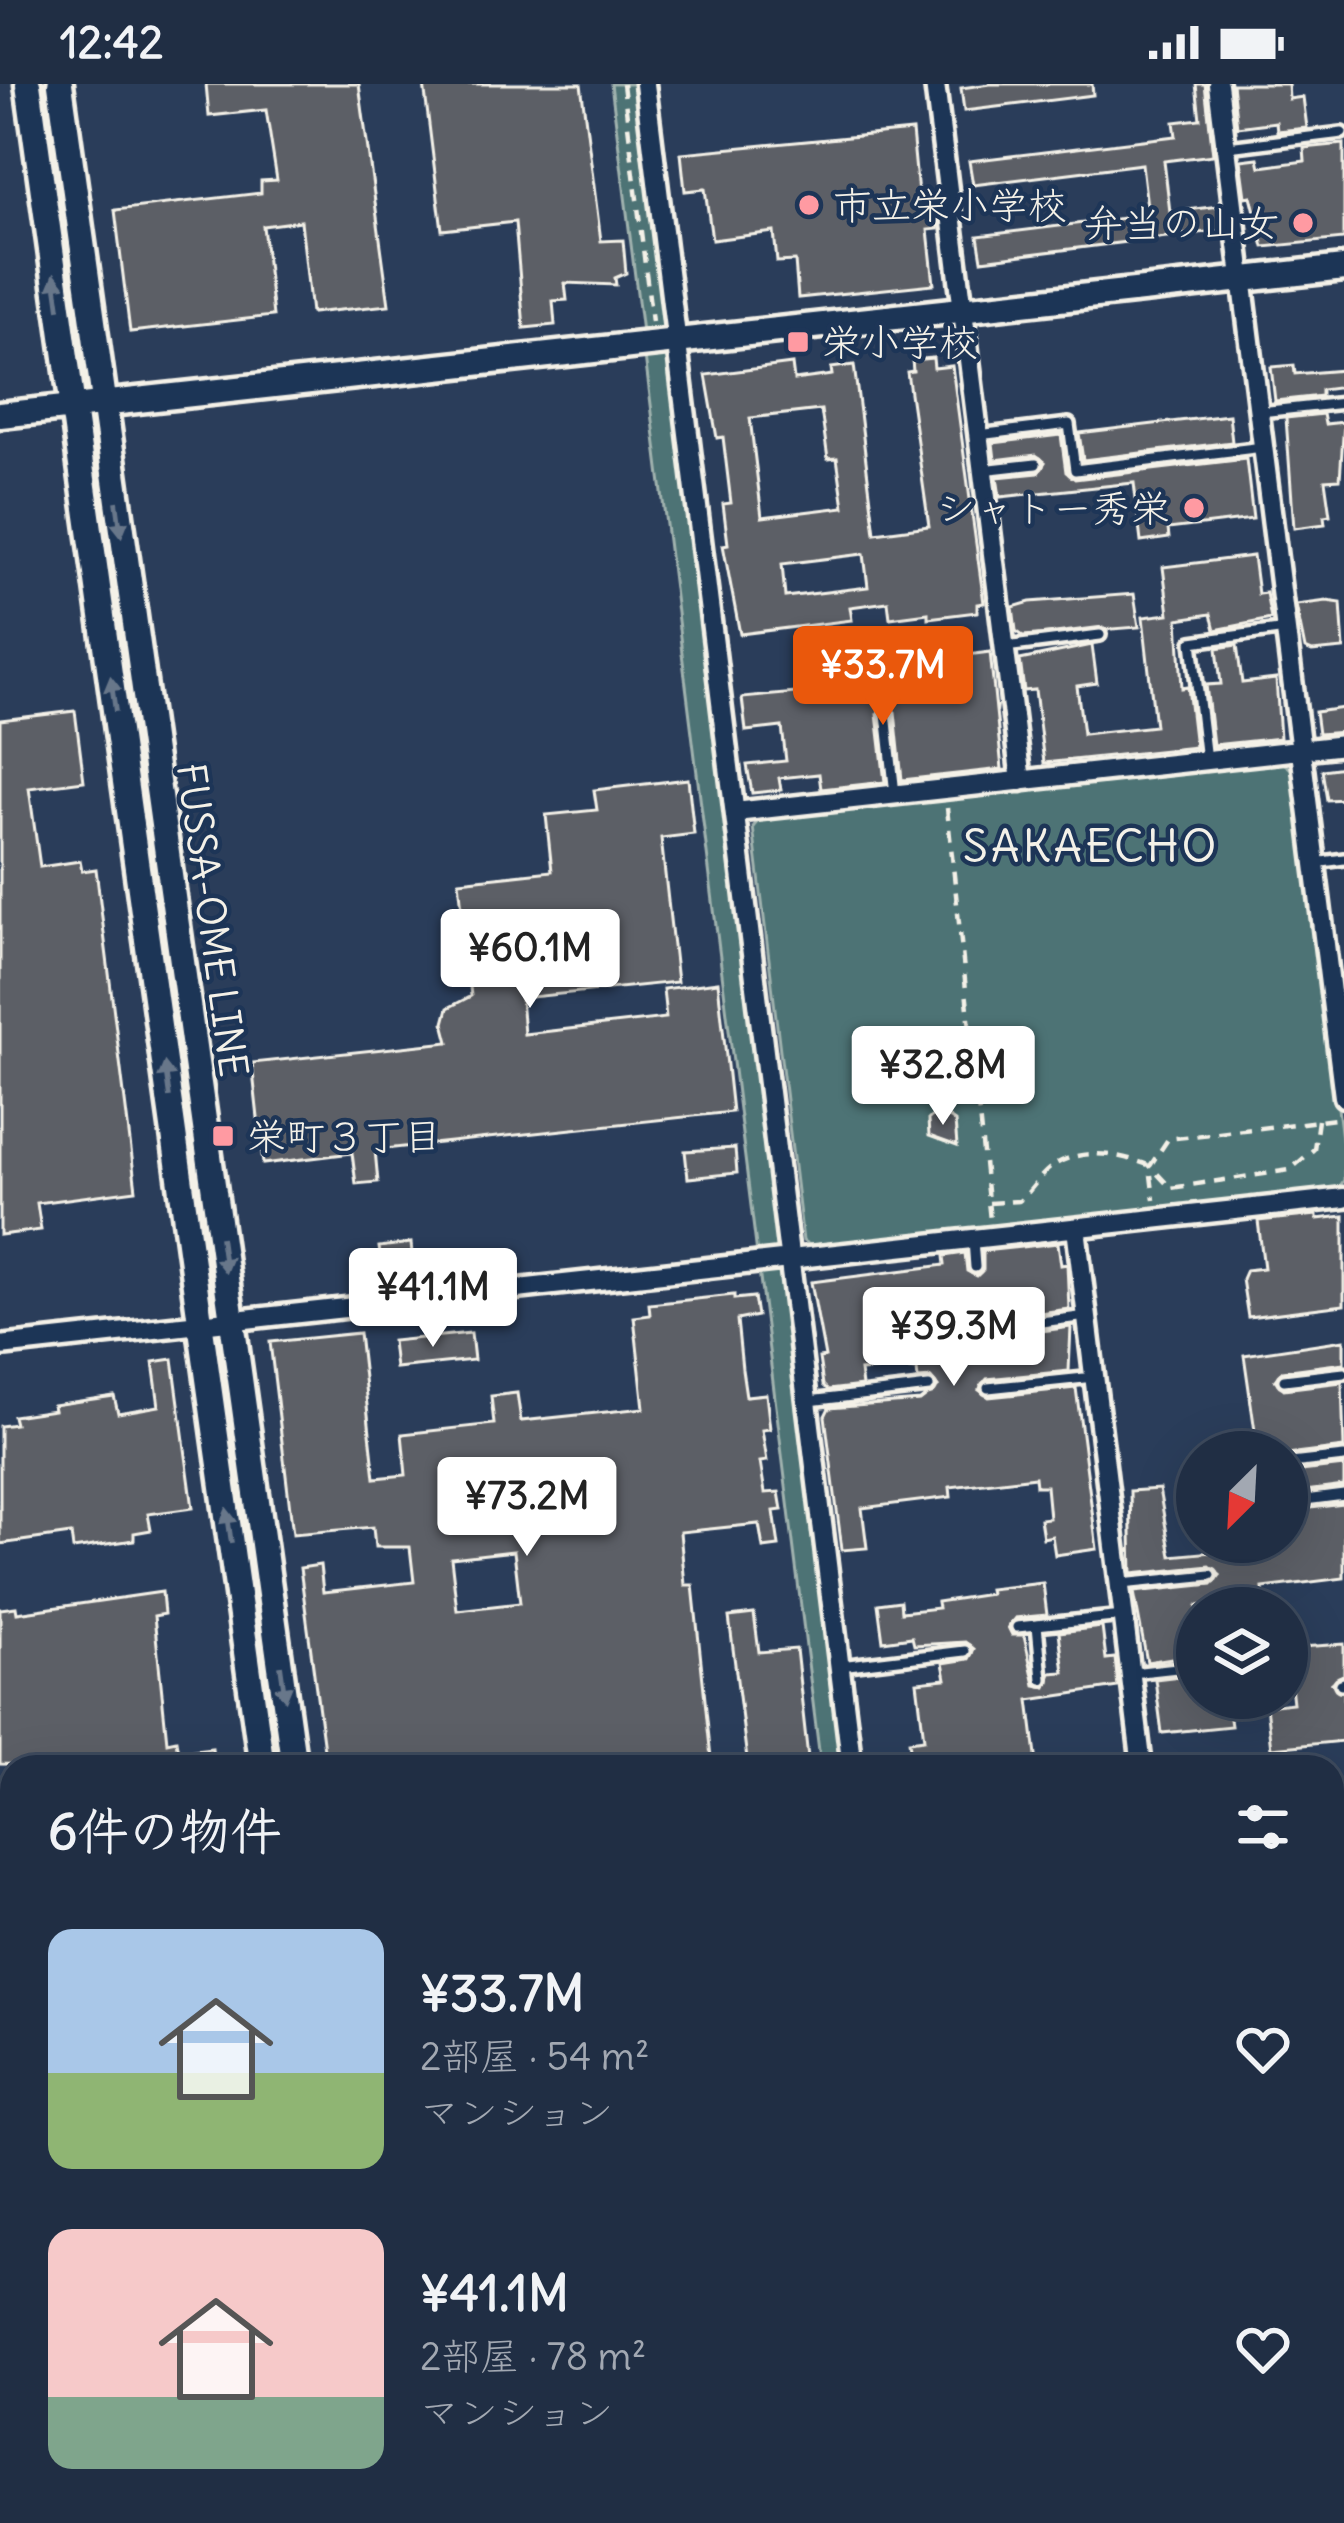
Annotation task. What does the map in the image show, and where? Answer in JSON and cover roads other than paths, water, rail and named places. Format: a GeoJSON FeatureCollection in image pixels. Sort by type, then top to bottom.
{"type":"FeatureCollection","features":[{"type":"Feature","properties":{"kind":"main road","name":"FUSSA-OME LINE"},"geometry":{"type":"LineString","coordinates":[[28,84],[260,1755]]}},
{"type":"Feature","properties":{"kind":"main road","name":"FUSSA-OME LINE"},"geometry":{"type":"LineString","coordinates":[[60,84],[292,1755]]}},
{"type":"Feature","properties":{"kind":"main road"},"geometry":{"type":"LineString","coordinates":[[0,415],[1344,268]]}},
{"type":"Feature","properties":{"kind":"main road"},"geometry":{"type":"LineString","coordinates":[[242,1623],[274,1619]]}},
{"type":"Feature","properties":{"kind":"street"},"geometry":{"type":"LineString","coordinates":[[645,84],[851,1755]]}},
{"type":"Feature","properties":{"kind":"street"},"geometry":{"type":"LineString","coordinates":[[935,84],[1021,781]]}},
{"type":"Feature","properties":{"kind":"street"},"geometry":{"type":"LineString","coordinates":[[1218,84],[1344,1097]]}},
{"type":"Feature","properties":{"kind":"street"},"geometry":{"type":"LineString","coordinates":[[735,812],[1344,745]]}},
{"type":"Feature","properties":{"kind":"street"},"geometry":{"type":"LineString","coordinates":[[0,1346],[1344,1198]]}},
{"type":"Feature","properties":{"kind":"street"},"geometry":{"type":"LineString","coordinates":[[1076,1228],[1140,1755]]}},
{"type":"Feature","properties":{"kind":"lane"},"geometry":{"type":"LineString","coordinates":[[1226,147],[1342,133]]}},
{"type":"Feature","properties":{"kind":"lane"},"geometry":{"type":"LineString","coordinates":[[1258,412],[1344,403]]}},
{"type":"Feature","properties":{"kind":"lane"},"geometry":{"type":"LineString","coordinates":[[978,435],[1069,424],[1075,470],[1263,447]]}},
{"type":"Feature","properties":{"kind":"lane"},"geometry":{"type":"LineString","coordinates":[[982,470],[1036,464]]}},
{"type":"Feature","properties":{"kind":"lane"},"geometry":{"type":"LineString","coordinates":[[1206,760],[1192,642],[1286,628]]}},
{"type":"Feature","properties":{"kind":"lane"},"geometry":{"type":"LineString","coordinates":[[1004,647],[1100,635]]}},
{"type":"Feature","properties":{"kind":"lane"},"geometry":{"type":"LineString","coordinates":[[886,712],[895,794]]}},
{"type":"Feature","properties":{"kind":"lane"},"geometry":{"type":"LineString","coordinates":[[1315,863],[1344,859]]}},
{"type":"Feature","properties":{"kind":"lane"},"geometry":{"type":"LineString","coordinates":[[975,1267],[983,1239]]}},
{"type":"Feature","properties":{"kind":"lane"},"geometry":{"type":"LineString","coordinates":[[988,1328],[1087,1316]]}},
{"type":"Feature","properties":{"kind":"lane"},"geometry":{"type":"LineString","coordinates":[[1284,1380],[1344,1372]]}},
{"type":"Feature","properties":{"kind":"lane"},"geometry":{"type":"LineString","coordinates":[[988,1388],[1094,1377]]}},
{"type":"Feature","properties":{"kind":"lane"},"geometry":{"type":"LineString","coordinates":[[807,1401],[928,1388]]}},
{"type":"Feature","properties":{"kind":"lane"},"geometry":{"type":"LineString","coordinates":[[1344,1457],[1292,1463],[1297,1501],[1344,1495]]}},
{"type":"Feature","properties":{"kind":"lane"},"geometry":{"type":"LineString","coordinates":[[1120,1585],[1211,1575]]}},
{"type":"Feature","properties":{"kind":"lane"},"geometry":{"type":"LineString","coordinates":[[1017,1627],[1123,1616]]}},
{"type":"Feature","properties":{"kind":"lane"},"geometry":{"type":"LineString","coordinates":[[1036,1625],[1042,1679]]}},
{"type":"Feature","properties":{"kind":"lane"},"geometry":{"type":"LineString","coordinates":[[840,1666],[965,1651]]}},
{"type":"Feature","properties":{"kind":"lane"},"geometry":{"type":"LineString","coordinates":[[1130,1673],[1176,1668]]}},
{"type":"Feature","properties":{"kind":"place","name":"市立栄小学校"},"geometry":{"type":"Point","coordinates":[809,205]}},
{"type":"Feature","properties":{"kind":"place","name":"弁当の山女"},"geometry":{"type":"Point","coordinates":[1303,223]}},
{"type":"Feature","properties":{"kind":"place","name":"栄小学校"},"geometry":{"type":"Point","coordinates":[798,342]}},
{"type":"Feature","properties":{"kind":"place","name":"シャトー秀栄"},"geometry":{"type":"Point","coordinates":[1194,508]}},
{"type":"Feature","properties":{"kind":"place","name":"栄町３丁目"},"geometry":{"type":"Point","coordinates":[223,1136]}},
{"type":"Feature","properties":{"kind":"district","name":"SAKAECHO"},"geometry":{"type":"Point","coordinates":[1091,846]}}]}
